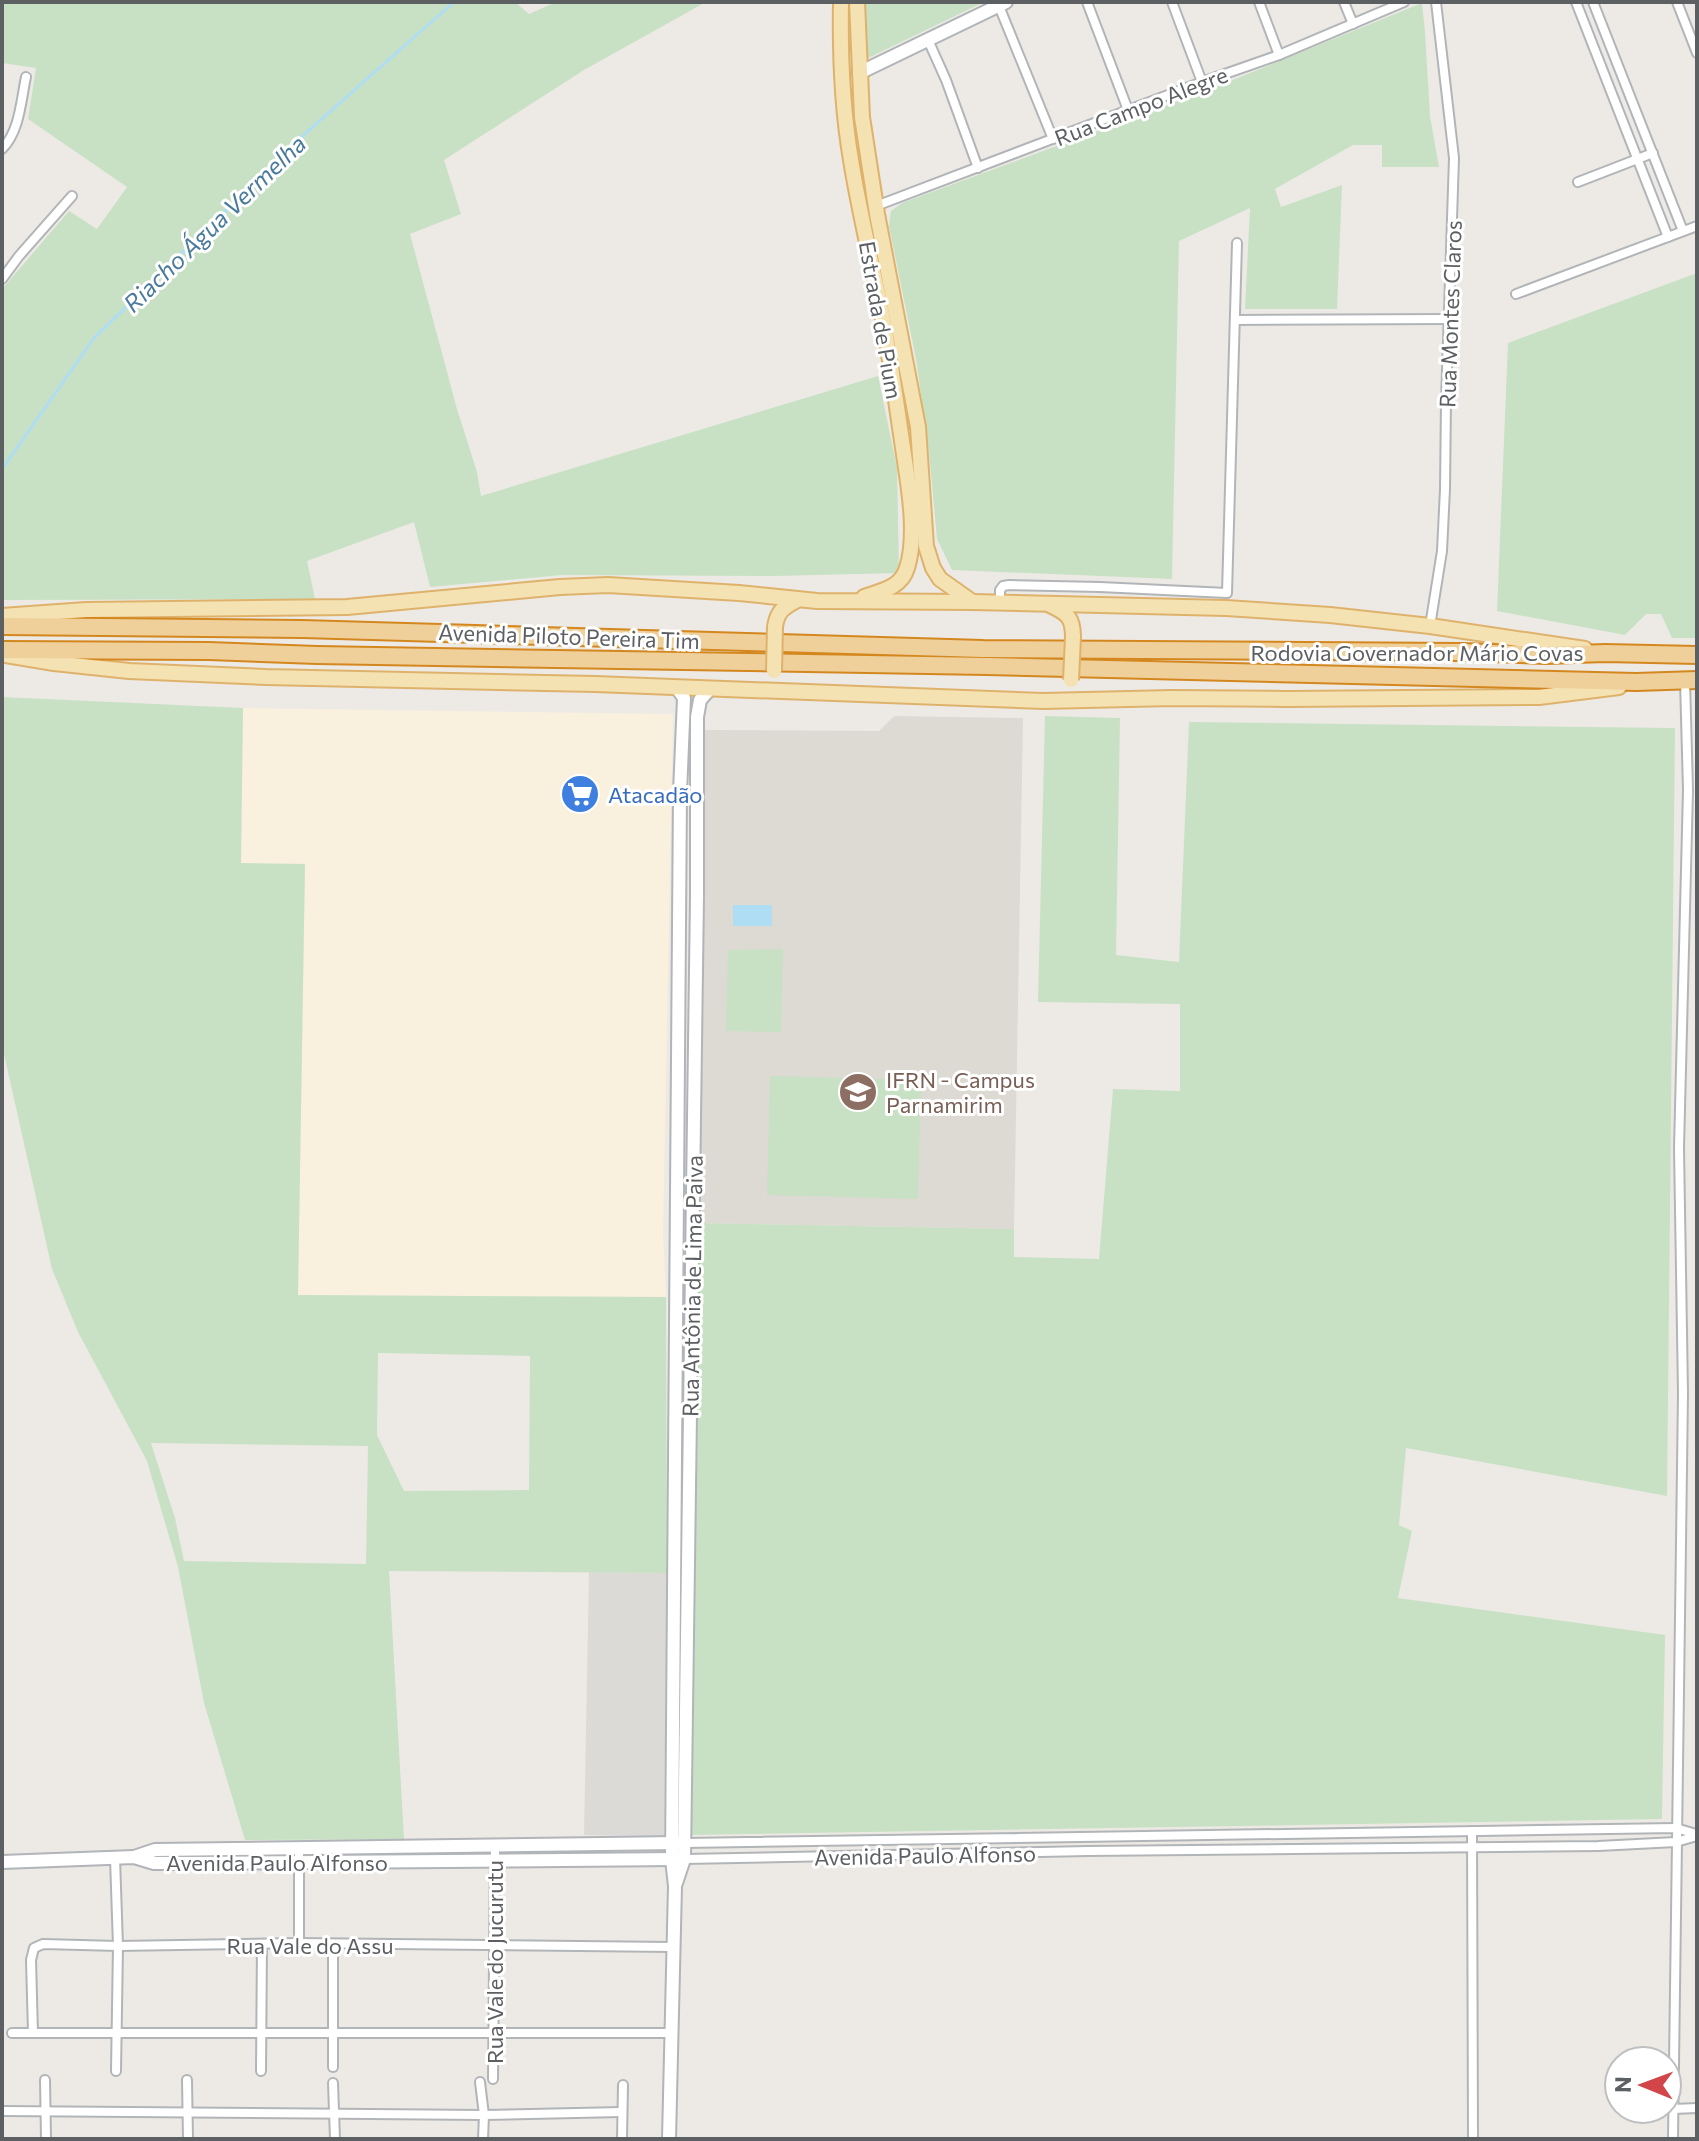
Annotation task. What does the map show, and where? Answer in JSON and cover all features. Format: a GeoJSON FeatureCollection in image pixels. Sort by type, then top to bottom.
{"type":"FeatureCollection","features":[{"type":"Feature","properties":{"kind":"highway","name":"Avenida Piloto Pereira Tim"},"geometry":{"type":"LineString","coordinates":[[2,626],[286,628],[862,646],[1136,651]]}},
{"type":"Feature","properties":{"kind":"highway","name":"Avenida Piloto Pereira Tim"},"geometry":{"type":"LineString","coordinates":[[2,652],[209,651],[1136,669]]}},
{"type":"Feature","properties":{"kind":"highway","name":"Rodovia Governador Mário Covas"},"geometry":{"type":"LineString","coordinates":[[1136,651],[1697,655]]}},
{"type":"Feature","properties":{"kind":"highway","name":"Rodovia Governador Mário Covas"},"geometry":{"type":"LineString","coordinates":[[1136,669],[1636,682],[1691,680]]}},
{"type":"Feature","properties":{"kind":"main road","name":"Estrada de Pium"},"geometry":{"type":"LineString","coordinates":[[841,2],[844,113],[890,359],[906,473],[912,550],[901,581],[885,590],[848,601]]}},
{"type":"Feature","properties":{"kind":"main road","name":"Estrada de Pium"},"geometry":{"type":"LineString","coordinates":[[857,2],[862,117],[918,427],[926,546],[940,579],[972,602]]}},
{"type":"Feature","properties":{"kind":"main road"},"geometry":{"type":"LineString","coordinates":[[2,616],[86,610],[347,607],[608,585],[797,600],[1045,603],[1227,600],[1504,636],[1605,653]]}},
{"type":"Feature","properties":{"kind":"main road"},"geometry":{"type":"LineString","coordinates":[[793,692],[778,684],[774,671],[775,627],[782,608],[797,600]]}},
{"type":"Feature","properties":{"kind":"main road"},"geometry":{"type":"LineString","coordinates":[[1043,701],[1066,690],[1071,680],[1073,637],[1073,624],[1069,617],[1045,603]]}},
{"type":"Feature","properties":{"kind":"main road"},"geometry":{"type":"LineString","coordinates":[[2,652],[54,663],[129,671],[1043,701],[1539,697],[1636,682]]}},
{"type":"Feature","properties":{"kind":"street"},"geometry":{"type":"LineString","coordinates":[[1087,2],[1128,110]]}},
{"type":"Feature","properties":{"kind":"street"},"geometry":{"type":"LineString","coordinates":[[1172,2],[1202,82]]}},
{"type":"Feature","properties":{"kind":"street"},"geometry":{"type":"LineString","coordinates":[[1259,2],[1279,55]]}},
{"type":"Feature","properties":{"kind":"street"},"geometry":{"type":"LineString","coordinates":[[1344,2],[1353,24]]}},
{"type":"Feature","properties":{"kind":"street","name":"Rua Campo Alegre"},"geometry":{"type":"LineString","coordinates":[[876,206],[1279,55],[1404,2]]}},
{"type":"Feature","properties":{"kind":"street","name":"Rua Montes Claros"},"geometry":{"type":"LineString","coordinates":[[1430,626],[1442,551],[1454,158],[1436,2]]}},
{"type":"Feature","properties":{"kind":"street"},"geometry":{"type":"LineString","coordinates":[[1576,2],[1668,237]]}},
{"type":"Feature","properties":{"kind":"street"},"geometry":{"type":"LineString","coordinates":[[1593,2],[1683,231]]}},
{"type":"Feature","properties":{"kind":"street"},"geometry":{"type":"LineString","coordinates":[[1677,2],[1697,53]]}},
{"type":"Feature","properties":{"kind":"street"},"geometry":{"type":"LineString","coordinates":[[859,73],[1002,4],[1053,139]]}},
{"type":"Feature","properties":{"kind":"street"},"geometry":{"type":"LineString","coordinates":[[928,40],[978,168]]}},
{"type":"Feature","properties":{"kind":"street"},"geometry":{"type":"LineString","coordinates":[[1605,77],[1620,70]]}},
{"type":"Feature","properties":{"kind":"street"},"geometry":{"type":"LineString","coordinates":[[2,149],[16,126],[26,77]]}},
{"type":"Feature","properties":{"kind":"street"},"geometry":{"type":"LineString","coordinates":[[1578,182],[1653,153]]}},
{"type":"Feature","properties":{"kind":"street"},"geometry":{"type":"LineString","coordinates":[[2,279],[72,196]]}},
{"type":"Feature","properties":{"kind":"street"},"geometry":{"type":"LineString","coordinates":[[1516,294],[1697,226]]}},
{"type":"Feature","properties":{"kind":"street"},"geometry":{"type":"LineString","coordinates":[[1000,602],[1000,590],[1009,585],[1100,587],[1227,600],[1237,243]]}},
{"type":"Feature","properties":{"kind":"street"},"geometry":{"type":"LineString","coordinates":[[1235,320],[1449,319]]}},
{"type":"Feature","properties":{"kind":"street"},"geometry":{"type":"LineString","coordinates":[[1674,2045],[1683,1393],[1679,1148],[1691,680]]}},
{"type":"Feature","properties":{"kind":"street","name":"Rua Antônia de Lima Paiva"},"geometry":{"type":"LineString","coordinates":[[677,688],[684,698],[679,972],[679,1843]]}},
{"type":"Feature","properties":{"kind":"street","name":"Rua Antônia de Lima Paiva"},"geometry":{"type":"LineString","coordinates":[[669,2139],[672,1947],[679,1843],[699,704],[711,688]]}},
{"type":"Feature","properties":{"kind":"street"},"geometry":{"type":"LineString","coordinates":[[680,824],[697,824]]}},
{"type":"Feature","properties":{"kind":"street"},"geometry":{"type":"LineString","coordinates":[[679,972],[696,973]]}},
{"type":"Feature","properties":{"kind":"street","name":"Avenida Paulo Alfonso"},"geometry":{"type":"LineString","coordinates":[[134,1857],[155,1850],[299,1847],[1676,1828],[1697,1835]]}},
{"type":"Feature","properties":{"kind":"street"},"geometry":{"type":"LineString","coordinates":[[1472,1831],[1473,2139]]}},
{"type":"Feature","properties":{"kind":"street"},"geometry":{"type":"LineString","coordinates":[[1403,1832],[1403,1848]]}},
{"type":"Feature","properties":{"kind":"street","name":"Avenida Paulo Alfonso"},"geometry":{"type":"LineString","coordinates":[[134,1857],[154,1863],[678,1859],[1598,1846],[1676,1842],[1697,1835]]}},
{"type":"Feature","properties":{"kind":"street"},"geometry":{"type":"LineString","coordinates":[[996,1838],[997,1854]]}},
{"type":"Feature","properties":{"kind":"street"},"geometry":{"type":"LineString","coordinates":[[581,1844],[581,1860]]}},
{"type":"Feature","properties":{"kind":"street","name":"Rua Vale do Jucurutu"},"geometry":{"type":"LineString","coordinates":[[493,2079],[495,1845]]}},
{"type":"Feature","properties":{"kind":"street"},"geometry":{"type":"LineString","coordinates":[[299,1847],[299,1943]]}},
{"type":"Feature","properties":{"kind":"street"},"geometry":{"type":"LineString","coordinates":[[2,1862],[134,1857]]}},
{"type":"Feature","properties":{"kind":"street"},"geometry":{"type":"LineString","coordinates":[[115,1858],[118,1946],[116,2071]]}},
{"type":"Feature","properties":{"kind":"street","name":"Rua Vale do Assu"},"geometry":{"type":"LineString","coordinates":[[33,2033],[31,1969],[34,1948],[43,1944],[672,1947]]}},
{"type":"Feature","properties":{"kind":"street"},"geometry":{"type":"LineString","coordinates":[[261,2071],[262,1944]]}},
{"type":"Feature","properties":{"kind":"street"},"geometry":{"type":"LineString","coordinates":[[333,1944],[333,2067]]}},
{"type":"Feature","properties":{"kind":"street"},"geometry":{"type":"LineString","coordinates":[[12,2033],[670,2033]]}},
{"type":"Feature","properties":{"kind":"street"},"geometry":{"type":"LineString","coordinates":[[45,2080],[46,2138]]}},
{"type":"Feature","properties":{"kind":"street"},"geometry":{"type":"LineString","coordinates":[[187,2080],[188,2139]]}},
{"type":"Feature","properties":{"kind":"street"},"geometry":{"type":"LineString","coordinates":[[480,2082],[483,2139]]}},
{"type":"Feature","properties":{"kind":"street"},"geometry":{"type":"LineString","coordinates":[[333,2083],[335,2139]]}},
{"type":"Feature","properties":{"kind":"street"},"geometry":{"type":"LineString","coordinates":[[622,2139],[623,2085]]}},
{"type":"Feature","properties":{"kind":"street"},"geometry":{"type":"LineString","coordinates":[[2,2111],[484,2115],[622,2112]]}},
{"type":"Feature","properties":{"kind":"shaded area"},"geometry":{"type":"Polygon","coordinates":[[[243,708],[673,714],[663,1232],[666,1297],[298,1295],[305,865],[241,863],[243,708]]]}},
{"type":"Feature","properties":{"kind":"shaded area","name":"IFRN - Campus Parnamirim"},"geometry":{"type":"Polygon","coordinates":[[[894,716],[1023,718],[1014,1229],[697,1223],[704,730],[879,731],[894,716]]]}},
{"type":"Feature","properties":{"kind":"shaded area"},"geometry":{"type":"Polygon","coordinates":[[[589,1572],[667,1573],[664,1836],[584,1835],[589,1572]]]}},
{"type":"Feature","properties":{"kind":"green space"},"geometry":{"type":"Polygon","coordinates":[[[2,2],[515,2],[529,14],[556,2],[706,2],[584,70],[444,160],[461,214],[410,234],[477,472],[481,496],[878,376],[897,468],[899,573],[562,575],[430,587],[414,522],[307,561],[315,599],[2,600],[2,289],[69,211],[97,229],[127,187],[28,119],[36,68],[2,63],[2,2]]]}},
{"type":"Feature","properties":{"kind":"green space"},"geometry":{"type":"Polygon","coordinates":[[[860,2],[984,2],[864,60],[860,2]]]}},
{"type":"Feature","properties":{"kind":"green space"},"geometry":{"type":"Polygon","coordinates":[[[1422,3],[1430,116],[1439,167],[1382,167],[1382,145],[1353,145],[1275,189],[1281,207],[1342,185],[1337,309],[1245,309],[1250,208],[1179,241],[1172,579],[952,570],[937,539],[916,359],[889,226],[891,211],[902,203],[1208,90],[1422,3]]]}},
{"type":"Feature","properties":{"kind":"green space"},"geometry":{"type":"Polygon","coordinates":[[[1697,273],[1697,638],[1672,638],[1661,614],[1646,614],[1625,635],[1497,611],[1508,343],[1697,273]]]}},
{"type":"Feature","properties":{"kind":"green space"},"geometry":{"type":"Polygon","coordinates":[[[2,697],[243,708],[241,863],[305,864],[298,1295],[666,1297],[667,1573],[389,1571],[404,1839],[245,1840],[204,1703],[178,1567],[147,1461],[78,1332],[52,1269],[2,1045],[2,697]],[[378,1353],[377,1435],[404,1491],[529,1490],[530,1356],[378,1353]],[[151,1443],[175,1518],[184,1561],[366,1564],[368,1446],[151,1443]]]}},
{"type":"Feature","properties":{"kind":"green space"},"geometry":{"type":"Polygon","coordinates":[[[1045,716],[1120,718],[1116,955],[1179,962],[1189,722],[1675,728],[1667,1496],[1406,1448],[1399,1525],[1412,1531],[1398,1598],[1665,1635],[1662,1819],[689,1835],[697,1223],[1014,1229],[1014,1257],[1099,1259],[1113,1089],[1180,1091],[1180,1004],[1038,1002],[1045,716]]]}},
{"type":"Feature","properties":{"kind":"green space"},"geometry":{"type":"Polygon","coordinates":[[[783,949],[781,1032],[726,1031],[728,950],[783,949]]]}},
{"type":"Feature","properties":{"kind":"green space"},"geometry":{"type":"Polygon","coordinates":[[[770,1076],[921,1080],[918,1199],[767,1195],[770,1076]]]}},
{"type":"Feature","properties":{"kind":"water"},"geometry":{"type":"Polygon","coordinates":[[[733,905],[772,905],[772,926],[733,926],[733,905]]]}},
{"type":"Feature","properties":{"kind":"waterway","name":"Riacho Água Vermelha"},"geometry":{"type":"LineString","coordinates":[[2,469],[94,338],[308,131],[454,2]]}},
{"type":"Feature","properties":{"kind":"place","name":"Atacadão"},"geometry":{"type":"Point","coordinates":[580,794]}},
{"type":"Feature","properties":{"kind":"place","name":"IFRN - Campus Parnamirim"},"geometry":{"type":"Point","coordinates":[858,1092]}}]}
